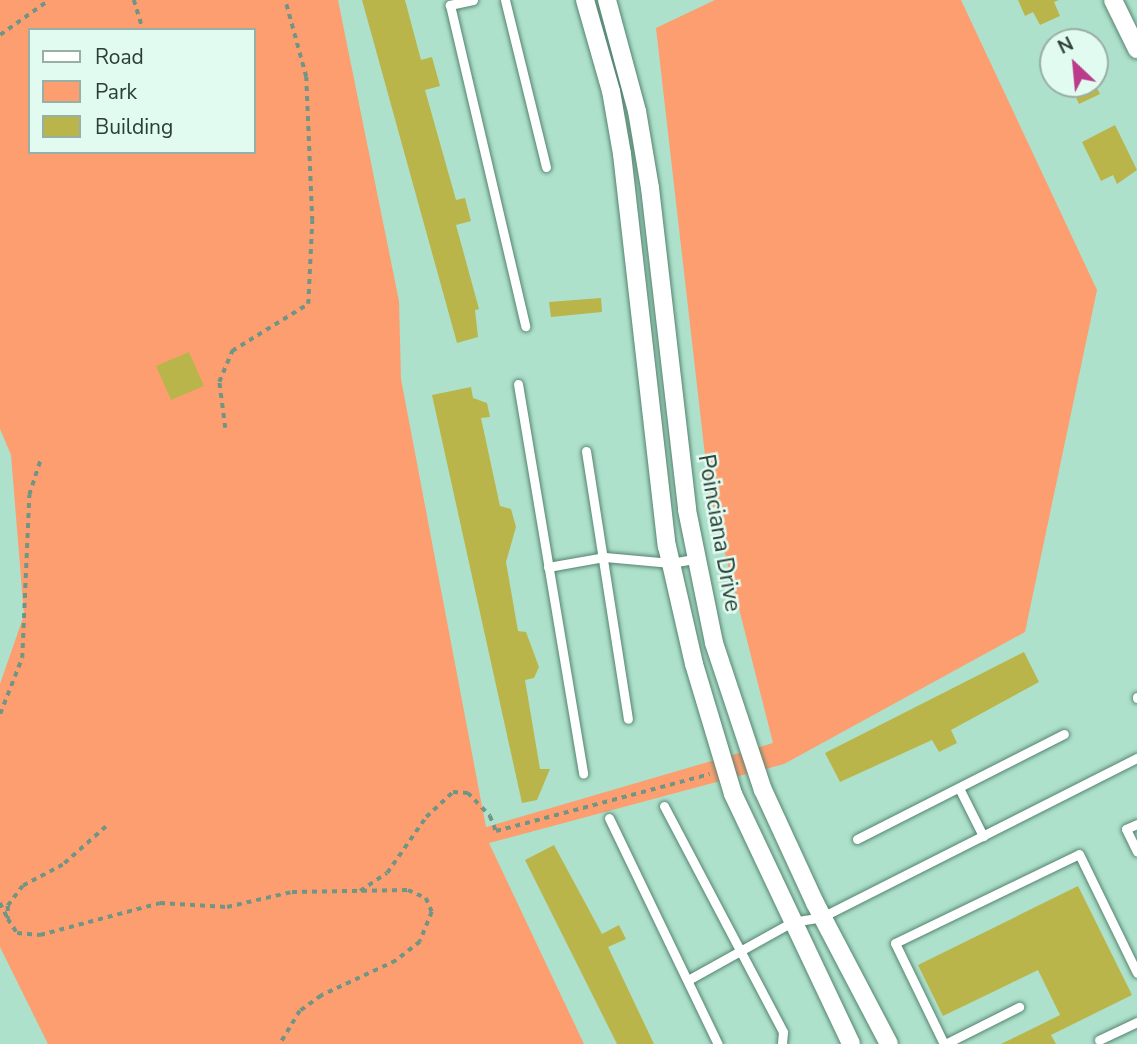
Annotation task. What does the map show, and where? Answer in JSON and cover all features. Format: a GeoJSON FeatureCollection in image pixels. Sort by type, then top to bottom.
{"type":"FeatureCollection","features":[{"type":"Feature","properties":{"kind":"street"},"geometry":{"type":"LineString","coordinates":[[585,0],[611,91],[622,154],[671,562],[694,664],[733,794],[851,1044]]}},
{"type":"Feature","properties":{"kind":"street","name":"Poinciana Drive"},"geometry":{"type":"LineString","coordinates":[[607,0],[637,111],[650,188],[694,559],[714,643],[763,790],[822,917],[889,1044]]}},
{"type":"Feature","properties":{"kind":"street"},"geometry":{"type":"LineString","coordinates":[[1112,0],[1137,49]]}},
{"type":"Feature","properties":{"kind":"lane"},"geometry":{"type":"LineString","coordinates":[[473,0],[450,3],[525,326]]}},
{"type":"Feature","properties":{"kind":"lane"},"geometry":{"type":"LineString","coordinates":[[505,0],[546,167]]}},
{"type":"Feature","properties":{"kind":"lane"},"geometry":{"type":"LineString","coordinates":[[518,384],[583,774]]}},
{"type":"Feature","properties":{"kind":"lane"},"geometry":{"type":"LineString","coordinates":[[586,451],[605,557],[628,719]]}},
{"type":"Feature","properties":{"kind":"lane"},"geometry":{"type":"LineString","coordinates":[[548,567],[605,557],[671,562],[694,559]]}},
{"type":"Feature","properties":{"kind":"lane"},"geometry":{"type":"LineString","coordinates":[[857,839],[1064,734]]}},
{"type":"Feature","properties":{"kind":"lane"},"geometry":{"type":"LineString","coordinates":[[688,980],[792,922],[822,917],[1137,758]]}},
{"type":"Feature","properties":{"kind":"lane"},"geometry":{"type":"LineString","coordinates":[[959,788],[983,835]]}},
{"type":"Feature","properties":{"kind":"lane"},"geometry":{"type":"LineString","coordinates":[[664,806],[783,1032],[782,1044]]}},
{"type":"Feature","properties":{"kind":"lane"},"geometry":{"type":"LineString","coordinates":[[609,818],[718,1044]]}},
{"type":"Feature","properties":{"kind":"lane"},"geometry":{"type":"LineString","coordinates":[[1137,824],[1126,830],[1137,852]]}},
{"type":"Feature","properties":{"kind":"lane"},"geometry":{"type":"LineString","coordinates":[[1019,1007],[945,1044],[895,943],[1079,854],[1137,973]]}},
{"type":"Feature","properties":{"kind":"lane"},"geometry":{"type":"LineString","coordinates":[[1099,1040],[1137,1021]]}},
{"type":"Feature","properties":{"kind":"path"},"geometry":{"type":"LineString","coordinates":[[0,35],[49,0]]}},
{"type":"Feature","properties":{"kind":"path"},"geometry":{"type":"LineString","coordinates":[[135,0],[142,28]]}},
{"type":"Feature","properties":{"kind":"path"},"geometry":{"type":"LineString","coordinates":[[225,428],[219,382],[232,351],[308,304],[312,220],[306,77],[285,0]]}},
{"type":"Feature","properties":{"kind":"path"},"geometry":{"type":"LineString","coordinates":[[0,714],[22,658],[29,495],[41,458]]}},
{"type":"Feature","properties":{"kind":"path"},"geometry":{"type":"LineString","coordinates":[[359,891],[387,873],[426,817],[453,792],[468,793],[491,816],[496,831],[715,772]]}},
{"type":"Feature","properties":{"kind":"path"},"geometry":{"type":"LineString","coordinates":[[8,919],[8,906],[23,886],[63,865],[106,827]]}},
{"type":"Feature","properties":{"kind":"path"},"geometry":{"type":"LineString","coordinates":[[0,903],[8,919],[24,937],[160,903],[227,907],[292,892],[408,890],[426,898],[432,912],[429,928],[396,961],[321,996],[300,1011],[281,1044]]}},
{"type":"Feature","properties":{"kind":"green space"},"geometry":{"type":"Polygon","coordinates":[[[0,0],[338,0],[399,301],[401,379],[486,827],[773,743],[709,490],[656,28],[715,0],[961,0],[1097,290],[1025,632],[784,764],[489,843],[584,1044],[48,1044],[0,947],[0,684],[24,615],[11,455],[0,429],[0,0]]]}},
{"type":"Feature","properties":{"kind":"building"},"geometry":{"type":"Polygon","coordinates":[[[362,0],[405,0],[421,60],[432,57],[440,86],[425,90],[456,200],[465,198],[471,221],[456,225],[479,309],[475,310],[478,337],[457,343],[362,0]]]}},
{"type":"Feature","properties":{"kind":"building"},"geometry":{"type":"Polygon","coordinates":[[[1018,0],[1059,0],[1054,2],[1060,16],[1040,25],[1033,12],[1025,16],[1018,0]]]}},
{"type":"Feature","properties":{"kind":"building"},"geometry":{"type":"Polygon","coordinates":[[[1076,98],[1092,98],[1079,104],[1076,98]]]}},
{"type":"Feature","properties":{"kind":"building"},"geometry":{"type":"Polygon","coordinates":[[[1115,125],[1137,170],[1117,184],[1113,175],[1101,181],[1082,142],[1115,125]]]}},
{"type":"Feature","properties":{"kind":"building"},"geometry":{"type":"Polygon","coordinates":[[[601,298],[602,312],[551,317],[549,302],[601,298]]]}},
{"type":"Feature","properties":{"kind":"building"},"geometry":{"type":"Polygon","coordinates":[[[189,352],[204,386],[171,400],[156,366],[189,352]]]}},
{"type":"Feature","properties":{"kind":"building"},"geometry":{"type":"Polygon","coordinates":[[[471,387],[473,398],[487,403],[490,417],[481,418],[500,506],[511,509],[516,527],[506,562],[518,631],[526,632],[539,667],[534,678],[525,680],[540,769],[550,769],[537,800],[522,803],[432,395],[471,387]]]}},
{"type":"Feature","properties":{"kind":"building"},"geometry":{"type":"Polygon","coordinates":[[[1024,652],[1039,682],[951,730],[957,743],[939,752],[932,740],[840,782],[825,753],[1024,652]]]}},
{"type":"Feature","properties":{"kind":"building"},"geometry":{"type":"Polygon","coordinates":[[[554,845],[602,934],[619,925],[626,939],[608,947],[654,1044],[617,1044],[525,860],[554,845]]]}},
{"type":"Feature","properties":{"kind":"building"},"geometry":{"type":"Polygon","coordinates":[[[1078,886],[1132,995],[1051,1035],[1056,1044],[1001,1044],[1060,1015],[1038,970],[943,1016],[918,965],[1078,886]]]}}]}
